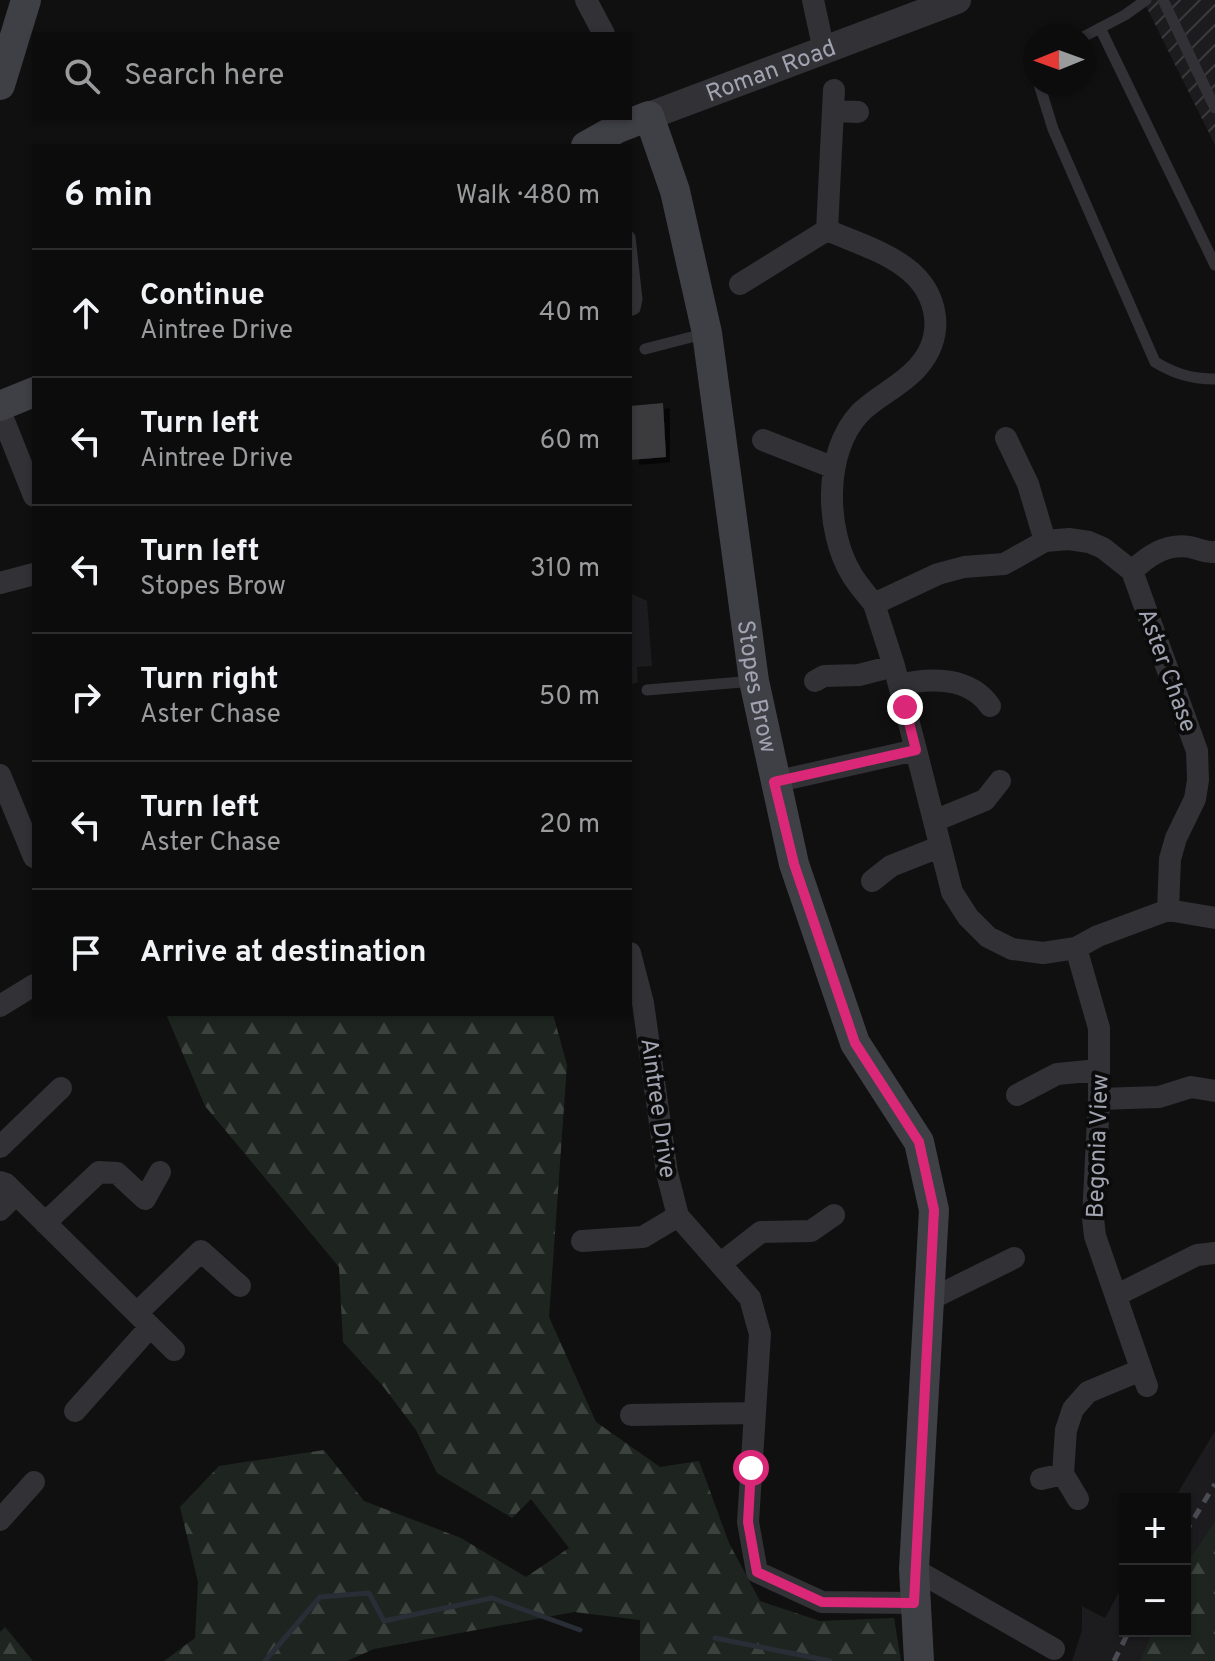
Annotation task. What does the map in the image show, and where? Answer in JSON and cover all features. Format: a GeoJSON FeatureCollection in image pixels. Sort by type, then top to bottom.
{"type":"FeatureCollection","features":[{"type":"Feature","properties":{"kind":"main road"},"geometry":{"type":"LineString","coordinates":[[0,85],[26,0]]}},
{"type":"Feature","properties":{"kind":"main road","name":"Roman Road"},"geometry":{"type":"LineString","coordinates":[[590,144],[649,116]]}},
{"type":"Feature","properties":{"kind":"main road","name":"Stopes Brow"},"geometry":{"type":"LineString","coordinates":[[649,116],[675,191],[707,333],[754,681],[794,864],[855,1043],[919,1142],[934,1210],[914,1569],[919,1661]]}},
{"type":"Feature","properties":{"kind":"main road"},"geometry":{"type":"LineString","coordinates":[[0,408],[32,393]]}},
{"type":"Feature","properties":{"kind":"street"},"geometry":{"type":"LineString","coordinates":[[813,0],[824,51]]}},
{"type":"Feature","properties":{"kind":"street","name":"Roman Road"},"geometry":{"type":"LineString","coordinates":[[649,116],[957,0]]}},
{"type":"Feature","properties":{"kind":"street"},"geometry":{"type":"LineString","coordinates":[[588,1],[603,32]]}},
{"type":"Feature","properties":{"kind":"street"},"geometry":{"type":"LineString","coordinates":[[827,230],[834,101],[858,112]]}},
{"type":"Feature","properties":{"kind":"street"},"geometry":{"type":"LineString","coordinates":[[740,284],[827,230]]}},
{"type":"Feature","properties":{"kind":"street"},"geometry":{"type":"LineString","coordinates":[[827,230],[905,266],[931,298],[934,338],[927,356],[907,378],[859,414],[843,439],[832,467],[831,493],[839,546],[851,573],[874,604],[897,676],[939,847],[959,905],[988,937],[1012,949],[1043,953],[1076,948],[1098,936],[1168,910],[1215,918]]}},
{"type":"Feature","properties":{"kind":"street"},"geometry":{"type":"LineString","coordinates":[[0,408],[32,491]]}},
{"type":"Feature","properties":{"kind":"street"},"geometry":{"type":"LineString","coordinates":[[1006,438],[1028,484],[1045,541]]}},
{"type":"Feature","properties":{"kind":"street"},"geometry":{"type":"LineString","coordinates":[[763,440],[832,467]]}},
{"type":"Feature","properties":{"kind":"street"},"geometry":{"type":"LineString","coordinates":[[874,604],[938,574],[964,567],[1004,564],[1045,541],[1069,539],[1089,542],[1116,557],[1132,571],[1147,557],[1166,548],[1183,546],[1206,553],[1215,552]]}},
{"type":"Feature","properties":{"kind":"street","name":"Aster Chase"},"geometry":{"type":"LineString","coordinates":[[1132,571],[1206,749],[1195,799],[1176,838],[1170,859],[1168,910]]}},
{"type":"Feature","properties":{"kind":"street"},"geometry":{"type":"LineString","coordinates":[[0,583],[32,575]]}},
{"type":"Feature","properties":{"kind":"street"},"geometry":{"type":"LineString","coordinates":[[815,681],[824,676],[859,675],[929,680],[969,686],[981,693],[990,706]]}},
{"type":"Feature","properties":{"kind":"street"},"geometry":{"type":"LineString","coordinates":[[774,782],[916,750]]}},
{"type":"Feature","properties":{"kind":"street"},"geometry":{"type":"LineString","coordinates":[[0,775],[32,852]]}},
{"type":"Feature","properties":{"kind":"street"},"geometry":{"type":"LineString","coordinates":[[934,821],[985,800],[1000,781]]}},
{"type":"Feature","properties":{"kind":"street"},"geometry":{"type":"LineString","coordinates":[[872,881],[891,866],[939,847]]}},
{"type":"Feature","properties":{"kind":"street","name":"Begonia View"},"geometry":{"type":"LineString","coordinates":[[1063,1474],[1066,1430],[1073,1409],[1088,1392],[1144,1378],[1117,1295],[1103,1263],[1093,1218],[1099,1028],[1076,948]]}},
{"type":"Feature","properties":{"kind":"street","name":"Aintree Drive"},"geometry":{"type":"LineString","coordinates":[[632,961],[643,1003],[667,1173],[678,1216],[750,1298],[760,1334],[748,1522],[757,1572],[822,1602],[914,1603]]}},
{"type":"Feature","properties":{"kind":"street"},"geometry":{"type":"LineString","coordinates":[[0,1006],[32,986]]}},
{"type":"Feature","properties":{"kind":"street"},"geometry":{"type":"LineString","coordinates":[[1017,1095],[1057,1074],[1073,1070],[1099,1070]]}},
{"type":"Feature","properties":{"kind":"street"},"geometry":{"type":"LineString","coordinates":[[1099,1099],[1159,1097],[1191,1087],[1215,1091]]}},
{"type":"Feature","properties":{"kind":"street"},"geometry":{"type":"LineString","coordinates":[[0,1147],[61,1088]]}},
{"type":"Feature","properties":{"kind":"street"},"geometry":{"type":"LineString","coordinates":[[45,1223],[99,1172],[117,1173],[145,1199],[160,1172]]}},
{"type":"Feature","properties":{"kind":"street"},"geometry":{"type":"LineString","coordinates":[[5,1195],[45,1223],[174,1350]]}},
{"type":"Feature","properties":{"kind":"street"},"geometry":{"type":"LineString","coordinates":[[720,1264],[761,1232],[811,1231],[834,1215]]}},
{"type":"Feature","properties":{"kind":"street"},"geometry":{"type":"LineString","coordinates":[[582,1241],[643,1237],[678,1216]]}},
{"type":"Feature","properties":{"kind":"street"},"geometry":{"type":"LineString","coordinates":[[75,1411],[143,1320],[201,1251],[240,1286]]}},
{"type":"Feature","properties":{"kind":"street"},"geometry":{"type":"LineString","coordinates":[[1117,1295],[1197,1255],[1215,1253]]}},
{"type":"Feature","properties":{"kind":"street"},"geometry":{"type":"LineString","coordinates":[[931,1299],[1014,1258]]}},
{"type":"Feature","properties":{"kind":"street"},"geometry":{"type":"LineString","coordinates":[[631,1415],[755,1413]]}},
{"type":"Feature","properties":{"kind":"street"},"geometry":{"type":"LineString","coordinates":[[1041,1479],[1063,1474],[1078,1499]]}},
{"type":"Feature","properties":{"kind":"street"},"geometry":{"type":"LineString","coordinates":[[0,1520],[34,1482]]}},
{"type":"Feature","properties":{"kind":"street"},"geometry":{"type":"LineString","coordinates":[[914,1569],[1054,1649]]}},
{"type":"Feature","properties":{"kind":"lane"},"geometry":{"type":"LineString","coordinates":[[1095,31],[1146,0]]}},
{"type":"Feature","properties":{"kind":"lane"},"geometry":{"type":"LineString","coordinates":[[1163,0],[1212,90],[1215,108]]}},
{"type":"Feature","properties":{"kind":"lane"},"geometry":{"type":"LineString","coordinates":[[1100,28],[1215,265]]}},
{"type":"Feature","properties":{"kind":"lane"},"geometry":{"type":"LineString","coordinates":[[1043,96],[1053,129],[1155,362],[1194,379],[1215,379]]}},
{"type":"Feature","properties":{"kind":"lane"},"geometry":{"type":"LineString","coordinates":[[632,255],[637,299],[632,310]]}},
{"type":"Feature","properties":{"kind":"lane"},"geometry":{"type":"LineString","coordinates":[[645,349],[707,333]]}},
{"type":"Feature","properties":{"kind":"lane"},"geometry":{"type":"LineString","coordinates":[[647,690],[754,681]]}},
{"type":"Feature","properties":{"kind":"shaded area"},"geometry":{"type":"Polygon","coordinates":[[[1143,0],[1215,0],[1215,145],[1143,0]]]}},
{"type":"Feature","properties":{"kind":"shaded area"},"geometry":{"type":"Polygon","coordinates":[[[632,594],[647,601],[652,666],[637,667],[638,682],[632,684],[632,594]]]}},
{"type":"Feature","properties":{"kind":"shaded area"},"geometry":{"type":"Polygon","coordinates":[[[1215,1431],[1215,1521],[1191,1557],[1191,1493],[1178,1493],[1215,1431]]]}},
{"type":"Feature","properties":{"kind":"shaded area"},"geometry":{"type":"Polygon","coordinates":[[[1119,1592],[1119,1637],[1150,1637],[1140,1661],[1072,1661],[1082,1630],[1082,1606],[1105,1618],[1119,1592]]]}},
{"type":"Feature","properties":{"kind":"green space"},"geometry":{"type":"Polygon","coordinates":[[[167,1016],[554,1016],[567,1065],[549,1317],[596,1422],[660,1467],[699,1461],[729,1543],[760,1601],[820,1621],[894,1618],[901,1661],[640,1661],[640,1620],[574,1612],[374,1649],[347,1661],[164,1661],[195,1638],[198,1582],[180,1507],[219,1466],[324,1450],[364,1501],[461,1538],[526,1577],[569,1548],[531,1499],[512,1518],[437,1473],[416,1430],[382,1385],[343,1342],[339,1267],[205,1106],[167,1016]]]}},
{"type":"Feature","properties":{"kind":"green space"},"geometry":{"type":"Polygon","coordinates":[[[1215,1521],[1215,1661],[1140,1661],[1150,1637],[1191,1637],[1191,1557],[1215,1521]]]}},
{"type":"Feature","properties":{"kind":"green space"},"geometry":{"type":"Polygon","coordinates":[[[5,1627],[33,1661],[0,1661],[0,1632],[5,1627]]]}},
{"type":"Feature","properties":{"kind":"building"},"geometry":{"type":"Polygon","coordinates":[[[663,403],[666,457],[632,460],[632,406],[663,403]]]}},
{"type":"Feature","properties":{"kind":"waterway"},"geometry":{"type":"LineString","coordinates":[[265,1661],[320,1597],[369,1593],[384,1621],[492,1598],[580,1630]]}},
{"type":"Feature","properties":{"kind":"waterway"},"geometry":{"type":"LineString","coordinates":[[715,1638],[830,1661]]}},
{"type":"Feature","properties":{"kind":"railway"},"geometry":{"type":"LineString","coordinates":[[1191,1523],[1215,1484]]}},
{"type":"Feature","properties":{"kind":"railway"},"geometry":{"type":"LineString","coordinates":[[1114,1661],[1126,1637]]}},
{"type":"Feature","properties":{"kind":"route"},"geometry":{"type":"LineString","coordinates":[[751,1468],[748,1522],[757,1572],[822,1602],[914,1603],[934,1210],[919,1142],[855,1043],[794,864],[774,782],[916,750],[905,707]]}}]}
